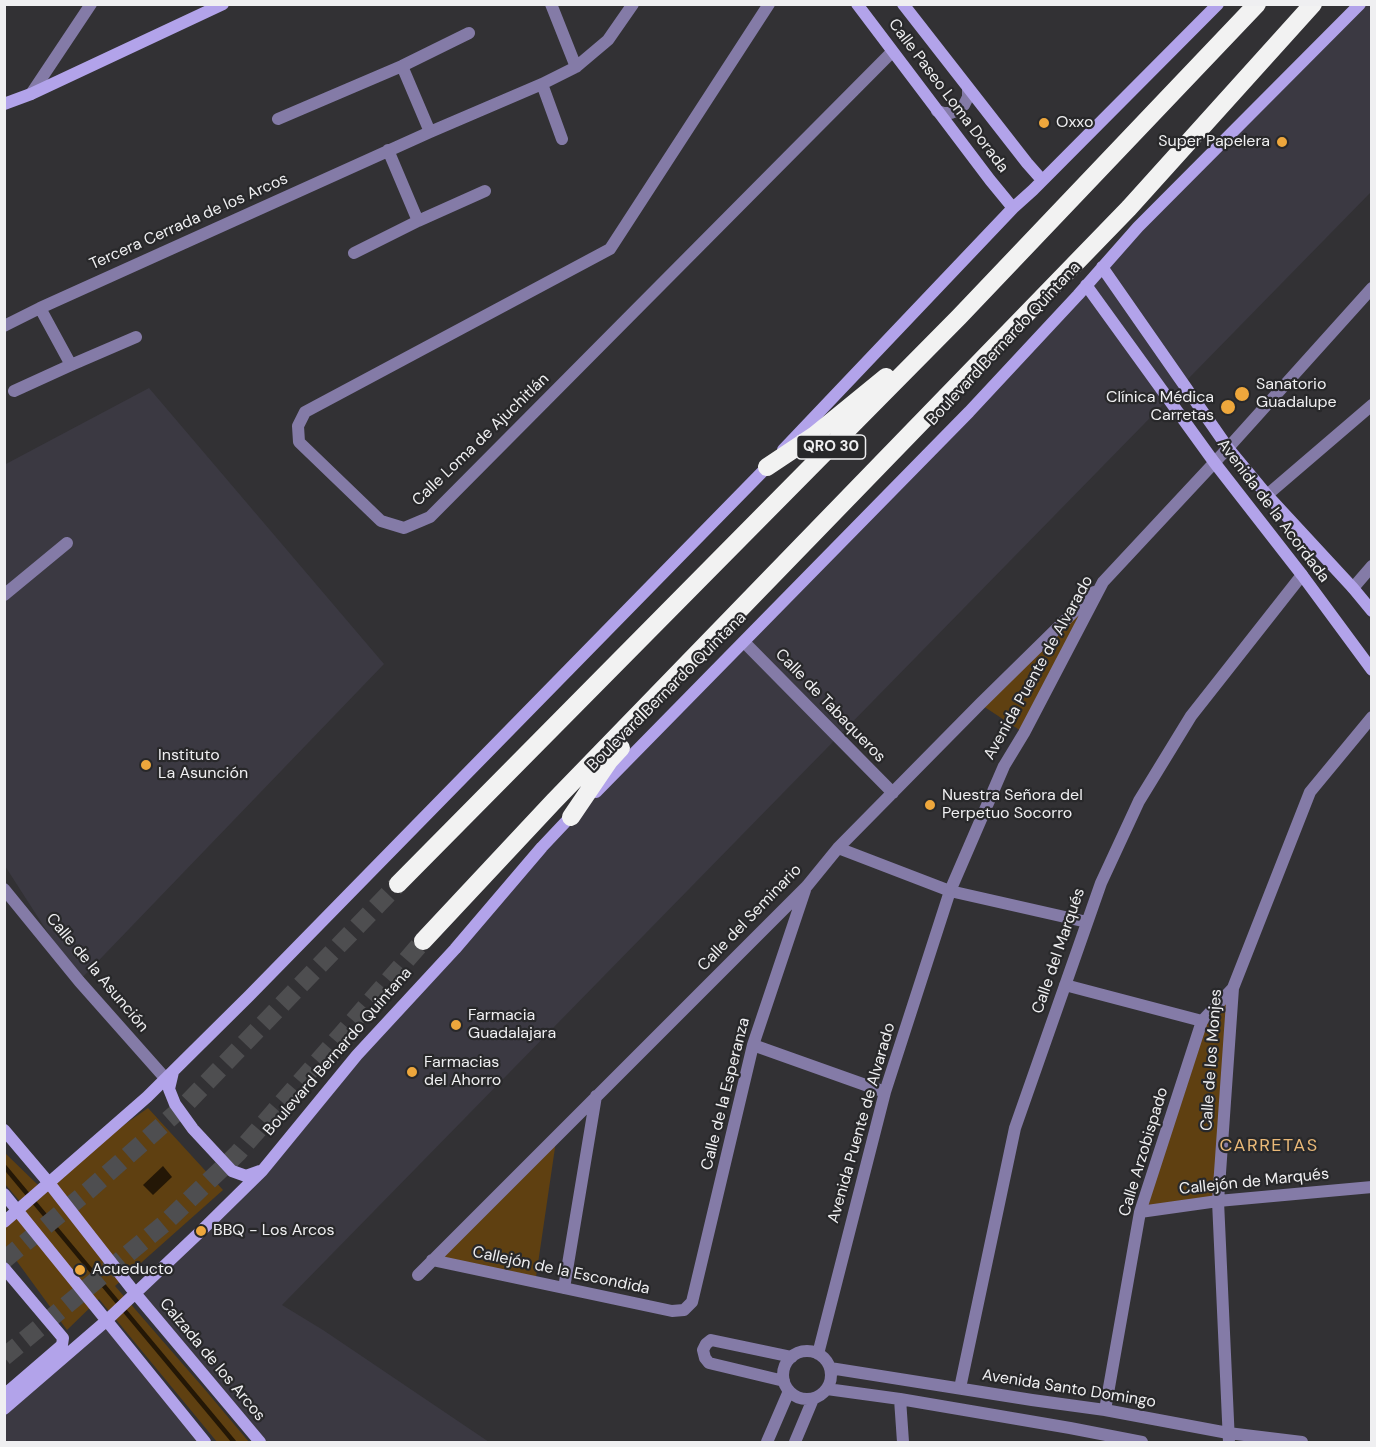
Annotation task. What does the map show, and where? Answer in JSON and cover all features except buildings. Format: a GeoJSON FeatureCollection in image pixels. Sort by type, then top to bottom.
{"type":"FeatureCollection","features":[{"type":"Feature","properties":{"kind":"highway","name":"QRO 30"},"geometry":{"type":"LineString","coordinates":[[398,884],[959,317],[1257,4]]}},
{"type":"Feature","properties":{"kind":"highway","name":"Boulevard Bernardo Quintana"},"geometry":{"type":"LineString","coordinates":[[423,941],[554,801],[1129,208],[1311,8]]}},
{"type":"Feature","properties":{"kind":"highway"},"geometry":{"type":"LineString","coordinates":[[767,467],[815,435],[959,317]]}},
{"type":"Feature","properties":{"kind":"highway"},"geometry":{"type":"LineString","coordinates":[[571,817],[609,761],[801,559],[814,532]]}},
{"type":"Feature","properties":{"kind":"main road"},"geometry":{"type":"LineString","coordinates":[[4,104],[31,94],[223,4]]}},
{"type":"Feature","properties":{"kind":"main road","name":"Calle Paseo Loma Dorada"},"geometry":{"type":"LineString","coordinates":[[857,4],[1013,208]]}},
{"type":"Feature","properties":{"kind":"main road","name":"Calle Paseo Loma Dorada"},"geometry":{"type":"LineString","coordinates":[[903,4],[1042,180]]}},
{"type":"Feature","properties":{"kind":"main road"},"geometry":{"type":"LineString","coordinates":[[4,1222],[147,1096],[249,996],[767,467],[1013,208],[1218,4]]}},
{"type":"Feature","properties":{"kind":"main road","name":"Boulevard Bernardo Quintana"},"geometry":{"type":"LineString","coordinates":[[4,1409],[154,1277],[262,1171],[357,1055],[455,949],[542,847],[969,412],[1138,227],[1359,4]]}},
{"type":"Feature","properties":{"kind":"main road","name":"Avenida de la Acordada"},"geometry":{"type":"LineString","coordinates":[[1102,267],[1228,448],[1371,611]]}},
{"type":"Feature","properties":{"kind":"main road","name":"Avenida de la Acordada"},"geometry":{"type":"LineString","coordinates":[[1086,285],[1214,462],[1302,575],[1371,670]]}},
{"type":"Feature","properties":{"kind":"main road"},"geometry":{"type":"LineString","coordinates":[[169,1075],[169,1089],[175,1104],[193,1129],[232,1171],[246,1176],[262,1171]]}},
{"type":"Feature","properties":{"kind":"main road","name":"Calzada de los Arcos"},"geometry":{"type":"LineString","coordinates":[[4,1130],[260,1443]]}},
{"type":"Feature","properties":{"kind":"main road"},"geometry":{"type":"LineString","coordinates":[[4,1194],[205,1443]]}},
{"type":"Feature","properties":{"kind":"main road"},"geometry":{"type":"LineString","coordinates":[[4,1268],[63,1338],[62,1345],[4,1395]]}},
{"type":"Feature","properties":{"kind":"street"},"geometry":{"type":"LineString","coordinates":[[31,94],[91,4]]}},
{"type":"Feature","properties":{"kind":"street"},"geometry":{"type":"LineString","coordinates":[[551,4],[576,67]]}},
{"type":"Feature","properties":{"kind":"street","name":"Tercera Cerrada de los Arcos"},"geometry":{"type":"LineString","coordinates":[[4,326],[388,150],[542,84],[576,67],[608,40],[633,4]]}},
{"type":"Feature","properties":{"kind":"street","name":"Calle Loma de Ajuchitlán"},"geometry":{"type":"LineString","coordinates":[[769,4],[610,249],[305,412],[298,426],[299,442],[381,521],[404,528],[430,517],[892,52]]}},
{"type":"Feature","properties":{"kind":"street"},"geometry":{"type":"LineString","coordinates":[[278,119],[402,66],[469,33]]}},
{"type":"Feature","properties":{"kind":"street"},"geometry":{"type":"LineString","coordinates":[[402,66],[430,132]]}},
{"type":"Feature","properties":{"kind":"street"},"geometry":{"type":"LineString","coordinates":[[542,84],[562,139]]}},
{"type":"Feature","properties":{"kind":"street"},"geometry":{"type":"LineString","coordinates":[[937,111],[951,113],[958,110],[968,97],[968,89]]}},
{"type":"Feature","properties":{"kind":"street"},"geometry":{"type":"LineString","coordinates":[[388,150],[418,222]]}},
{"type":"Feature","properties":{"kind":"street"},"geometry":{"type":"LineString","coordinates":[[354,253],[485,191]]}},
{"type":"Feature","properties":{"kind":"street","name":"Avenida Puente de Alvarado"},"geometry":{"type":"LineString","coordinates":[[818,1354],[885,1092],[950,891],[1004,766],[1024,733],[1103,582],[1228,448],[1371,288]]}},
{"type":"Feature","properties":{"kind":"street"},"geometry":{"type":"LineString","coordinates":[[40,308],[71,365]]}},
{"type":"Feature","properties":{"kind":"street"},"geometry":{"type":"LineString","coordinates":[[14,392],[136,338]]}},
{"type":"Feature","properties":{"kind":"street"},"geometry":{"type":"LineString","coordinates":[[1267,495],[1371,405]]}},
{"type":"Feature","properties":{"kind":"street"},"geometry":{"type":"LineString","coordinates":[[4,595],[67,543]]}},
{"type":"Feature","properties":{"kind":"street"},"geometry":{"type":"LineString","coordinates":[[1353,588],[1371,566]]}},
{"type":"Feature","properties":{"kind":"street","name":"Calle del Marqués"},"geometry":{"type":"LineString","coordinates":[[960,1388],[1015,1128],[1101,883],[1139,801],[1185,725],[1302,575]]}},
{"type":"Feature","properties":{"kind":"street","name":"Calle del Seminario"},"geometry":{"type":"LineString","coordinates":[[418,1275],[807,886],[838,848],[1103,582]]}},
{"type":"Feature","properties":{"kind":"street","name":"Calle de Tabaqueros"},"geometry":{"type":"LineString","coordinates":[[744,642],[893,794]]}},
{"type":"Feature","properties":{"kind":"street","name":"Calle de los Monjes"},"geometry":{"type":"LineString","coordinates":[[1228,1438],[1218,1201],[1233,988],[1310,792],[1371,717]]}},
{"type":"Feature","properties":{"kind":"street"},"geometry":{"type":"LineString","coordinates":[[838,848],[950,891],[1087,922]]}},
{"type":"Feature","properties":{"kind":"street","name":"Calle de la Esperanza"},"geometry":{"type":"LineString","coordinates":[[684,1310],[692,1302],[753,1045],[807,886]]}},
{"type":"Feature","properties":{"kind":"street","name":"Calle de la Asunción"},"geometry":{"type":"LineString","coordinates":[[4,889],[79,981],[169,1075]]}},
{"type":"Feature","properties":{"kind":"street"},"geometry":{"type":"LineString","coordinates":[[1065,985],[1202,1021]]}},
{"type":"Feature","properties":{"kind":"street","name":"Calle Arzobispado"},"geometry":{"type":"LineString","coordinates":[[1105,1410],[1140,1212],[1202,1021],[1233,988]]}},
{"type":"Feature","properties":{"kind":"street"},"geometry":{"type":"LineString","coordinates":[[753,1045],[885,1092]]}},
{"type":"Feature","properties":{"kind":"street"},"geometry":{"type":"LineString","coordinates":[[564,1288],[596,1096]]}},
{"type":"Feature","properties":{"kind":"street","name":"Callejón de Marqués"},"geometry":{"type":"LineString","coordinates":[[1140,1212],[1218,1201],[1371,1187]]}},
{"type":"Feature","properties":{"kind":"street","name":"Callejón de la Escondida"},"geometry":{"type":"LineString","coordinates":[[432,1260],[672,1311],[684,1310]]}},
{"type":"Feature","properties":{"kind":"street"},"geometry":{"type":"LineString","coordinates":[[787,1386],[710,1363],[705,1358],[703,1350],[711,1341],[792,1357]]}},
{"type":"Feature","properties":{"kind":"street"},"geometry":{"type":"LineString","coordinates":[[800,1353],[818,1354],[823,1357],[830,1368],[830,1382],[827,1389],[813,1399],[796,1396],[787,1386],[784,1372],[787,1364],[792,1357],[800,1353]]}},
{"type":"Feature","properties":{"kind":"street","name":"Avenida Santo Domingo"},"geometry":{"type":"LineString","coordinates":[[830,1368],[1105,1410],[1228,1438],[1302,1443]]}},
{"type":"Feature","properties":{"kind":"street"},"geometry":{"type":"LineString","coordinates":[[767,1443],[787,1386]]}},
{"type":"Feature","properties":{"kind":"street"},"geometry":{"type":"LineString","coordinates":[[827,1389],[1070,1428],[1142,1443]]}},
{"type":"Feature","properties":{"kind":"street"},"geometry":{"type":"LineString","coordinates":[[795,1443],[813,1399]]}},
{"type":"Feature","properties":{"kind":"street"},"geometry":{"type":"LineString","coordinates":[[900,1399],[903,1443]]}},
{"type":"Feature","properties":{"kind":"street"},"geometry":{"type":"LineString","coordinates":[[1070,1428],[1070,1443]]}},
{"type":"Feature","properties":{"kind":"shaded area"},"geometry":{"type":"Polygon","coordinates":[[[1360,5],[1371,5],[1371,192],[282,1305],[489,1442],[260,1442],[135,1293],[201,1231],[542,847],[1360,5]]]}},
{"type":"Feature","properties":{"kind":"shaded area","name":"Instituto La Asunción"},"geometry":{"type":"Polygon","coordinates":[[[149,388],[384,664],[79,981],[5,866],[4,465],[149,388]]]}},
{"type":"Feature","properties":{"kind":"shaded area"},"geometry":{"type":"Polygon","coordinates":[[[1103,582],[1024,733],[980,704],[1103,582]]]}},
{"type":"Feature","properties":{"kind":"shaded area"},"geometry":{"type":"Polygon","coordinates":[[[1233,988],[1218,1201],[1140,1212],[1202,1021],[1233,988]]]}},
{"type":"Feature","properties":{"kind":"shaded area","name":"Acueducto"},"geometry":{"type":"Polygon","coordinates":[[[148,1108],[223,1190],[115,1286],[249,1442],[217,1442],[99,1299],[67,1330],[5,1245],[5,1227],[23,1205],[5,1184],[4,1152],[38,1185],[148,1108]]]}},
{"type":"Feature","properties":{"kind":"shaded area"},"geometry":{"type":"Polygon","coordinates":[[[557,1134],[535,1284],[432,1260],[557,1134]]]}},
{"type":"Feature","properties":{"kind":"shaded area"},"geometry":{"type":"Polygon","coordinates":[[[163,1166],[172,1177],[153,1195],[143,1185],[163,1166]]]}},
{"type":"Feature","properties":{"kind":"shaded area"},"geometry":{"type":"Polygon","coordinates":[[[106,1321],[205,1442],[5,1442],[4,1409],[106,1321]]]}},
{"type":"Feature","properties":{"kind":"waterway"},"geometry":{"type":"LineString","coordinates":[[4,1166],[234,1442]]}},
{"type":"Feature","properties":{"kind":"tunnel"},"geometry":{"type":"LineString","coordinates":[[4,1260],[88,1191],[185,1105],[398,884]]}},
{"type":"Feature","properties":{"kind":"tunnel"},"geometry":{"type":"LineString","coordinates":[[4,1357],[164,1224],[238,1153],[423,941]]}},
{"type":"Feature","properties":{"kind":"place","name":"Oxxo"},"geometry":{"type":"Point","coordinates":[1044,123]}},
{"type":"Feature","properties":{"kind":"place","name":"Super Papelera"},"geometry":{"type":"Point","coordinates":[1282,142]}},
{"type":"Feature","properties":{"kind":"place","name":"Sanatorio Guadalupe"},"geometry":{"type":"Point","coordinates":[1242,394]}},
{"type":"Feature","properties":{"kind":"place","name":"Clínica Médica Carretas"},"geometry":{"type":"Point","coordinates":[1228,407]}},
{"type":"Feature","properties":{"kind":"place","name":"Instituto La Asunción"},"geometry":{"type":"Point","coordinates":[146,765]}},
{"type":"Feature","properties":{"kind":"place","name":"Nuestra Señora del Perpetuo Socorro"},"geometry":{"type":"Point","coordinates":[930,805]}},
{"type":"Feature","properties":{"kind":"place","name":"Farmacia Guadalajara"},"geometry":{"type":"Point","coordinates":[456,1025]}},
{"type":"Feature","properties":{"kind":"place","name":"Farmacias del Ahorro"},"geometry":{"type":"Point","coordinates":[412,1072]}},
{"type":"Feature","properties":{"kind":"place","name":"BBQ - Los Arcos"},"geometry":{"type":"Point","coordinates":[201,1231]}},
{"type":"Feature","properties":{"kind":"place","name":"Acueducto"},"geometry":{"type":"Point","coordinates":[80,1270]}},
{"type":"Feature","properties":{"kind":"district","name":"CARRETAS"},"geometry":{"type":"Point","coordinates":[1269,1146]}}]}
